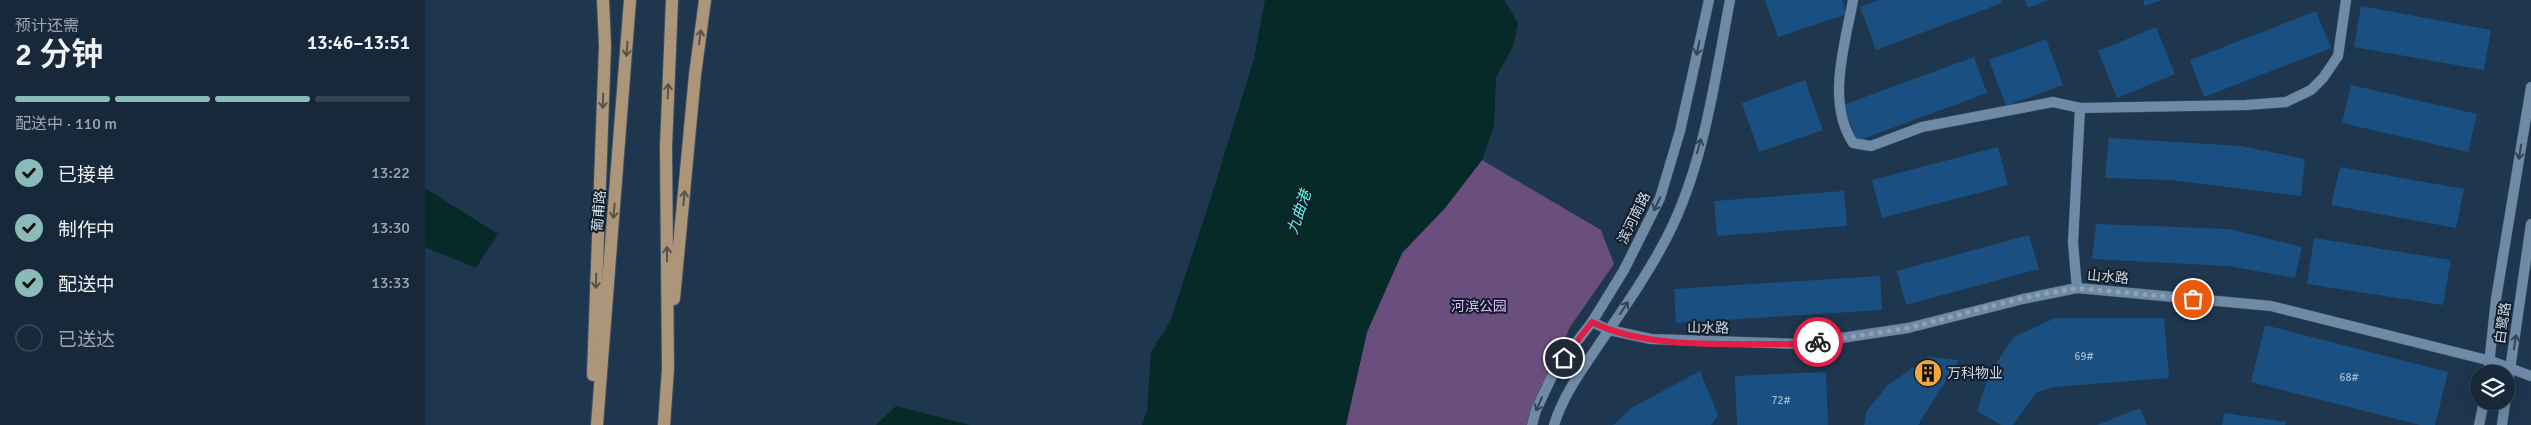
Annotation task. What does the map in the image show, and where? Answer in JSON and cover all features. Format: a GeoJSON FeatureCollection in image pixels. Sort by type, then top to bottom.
{"type":"FeatureCollection","features":[{"type":"Feature","properties":{"kind":"main road"},"geometry":{"type":"LineString","coordinates":[[603,0],[605,46]]}},
{"type":"Feature","properties":{"kind":"main road"},"geometry":{"type":"LineString","coordinates":[[592,425],[605,46],[609,0]]}},
{"type":"Feature","properties":{"kind":"main road","name":"葡甫路"},"geometry":{"type":"LineString","coordinates":[[597,425],[630,0]]}},
{"type":"Feature","properties":{"kind":"main road"},"geometry":{"type":"LineString","coordinates":[[668,369],[666,147],[672,0]]}},
{"type":"Feature","properties":{"kind":"main road"},"geometry":{"type":"LineString","coordinates":[[664,425],[695,75],[705,0]]}},
{"type":"Feature","properties":{"kind":"street","name":"滨河南路"},"geometry":{"type":"LineString","coordinates":[[1532,425],[1536,410],[1555,370],[1592,322],[1624,270],[1660,198],[1680,131],[1709,0]]}},
{"type":"Feature","properties":{"kind":"street"},"geometry":{"type":"LineString","coordinates":[[1554,425],[1575,380],[1645,277],[1668,236],[1688,185],[1703,135],[1730,0]]}},
{"type":"Feature","properties":{"kind":"street"},"geometry":{"type":"LineString","coordinates":[[1853,0],[1839,85],[1840,109],[1846,132],[1853,143],[1871,146],[1922,127],[2053,102],[2080,108],[2246,105],[2286,102],[2311,90],[2323,78],[2338,56],[2347,0]]}},
{"type":"Feature","properties":{"kind":"street","name":"白鹭路"},"geometry":{"type":"LineString","coordinates":[[2490,365],[2496,299],[2531,87]]}},
{"type":"Feature","properties":{"kind":"street"},"geometry":{"type":"LineString","coordinates":[[2077,288],[2073,243],[2080,108]]}},
{"type":"Feature","properties":{"kind":"street","name":"白鹭路"},"geometry":{"type":"LineString","coordinates":[[2511,365],[2531,224]]}},
{"type":"Feature","properties":{"kind":"street","name":"山水路"},"geometry":{"type":"LineString","coordinates":[[1592,322],[1609,330],[1669,341],[1801,344],[1908,328],[2023,298],[2077,288],[2271,306],[2502,365]]}},
{"type":"Feature","properties":{"kind":"street","name":"山水路"},"geometry":{"type":"LineString","coordinates":[[2515,370],[2531,376]]}},
{"type":"Feature","properties":{"kind":"street"},"geometry":{"type":"LineString","coordinates":[[2479,425],[2482,410]]}},
{"type":"Feature","properties":{"kind":"street","name":"白鹭路"},"geometry":{"type":"LineString","coordinates":[[2502,425],[2504,410]]}},
{"type":"Feature","properties":{"kind":"green space","name":"河滨公园"},"geometry":{"type":"Polygon","coordinates":[[[1482,160],[1601,230],[1614,264],[1570,327],[1528,425],[1346,425],[1367,332],[1402,253],[1445,208],[1482,160]]]}},
{"type":"Feature","properties":{"kind":"water","name":"九曲港"},"geometry":{"type":"Polygon","coordinates":[[[1265,0],[1504,0],[1518,23],[1513,46],[1496,78],[1494,126],[1482,160],[1445,208],[1402,253],[1367,332],[1346,425],[1142,425],[1147,411],[1151,352],[1170,322],[1213,191],[1254,59],[1265,0]]]}},
{"type":"Feature","properties":{"kind":"water"},"geometry":{"type":"Polygon","coordinates":[[[425,188],[498,234],[476,268],[425,247],[425,188]]]}},
{"type":"Feature","properties":{"kind":"water"},"geometry":{"type":"Polygon","coordinates":[[[896,406],[970,425],[876,425],[896,406]]]}},
{"type":"Feature","properties":{"kind":"building"},"geometry":{"type":"Polygon","coordinates":[[[1765,0],[1842,0],[1847,14],[1778,37],[1765,0]]]}},
{"type":"Feature","properties":{"kind":"building"},"geometry":{"type":"Polygon","coordinates":[[[1879,0],[2001,0],[2002,3],[1876,50],[1860,7],[1879,0]]]}},
{"type":"Feature","properties":{"kind":"building"},"geometry":{"type":"Polygon","coordinates":[[[2025,0],[2048,0],[2028,8],[2025,0]]]}},
{"type":"Feature","properties":{"kind":"building"},"geometry":{"type":"Polygon","coordinates":[[[2143,0],[2162,0],[2145,6],[2143,0]]]}},
{"type":"Feature","properties":{"kind":"building"},"geometry":{"type":"Polygon","coordinates":[[[2361,6],[2491,30],[2484,70],[2354,47],[2361,6]]]}},
{"type":"Feature","properties":{"kind":"building"},"geometry":{"type":"Polygon","coordinates":[[[2316,11],[2331,48],[2204,97],[2190,60],[2316,11]]]}},
{"type":"Feature","properties":{"kind":"building"},"geometry":{"type":"Polygon","coordinates":[[[2156,27],[2175,74],[2117,98],[2098,51],[2156,27]]]}},
{"type":"Feature","properties":{"kind":"building"},"geometry":{"type":"Polygon","coordinates":[[[2046,39],[2063,85],[2006,106],[1989,60],[2046,39]]]}},
{"type":"Feature","properties":{"kind":"building"},"geometry":{"type":"Polygon","coordinates":[[[1974,57],[1987,93],[1857,141],[1843,105],[1974,57]]]}},
{"type":"Feature","properties":{"kind":"building"},"geometry":{"type":"Polygon","coordinates":[[[1805,80],[1823,130],[1759,152],[1742,103],[1805,80]]]}},
{"type":"Feature","properties":{"kind":"building"},"geometry":{"type":"Polygon","coordinates":[[[2351,85],[2477,114],[2468,152],[2342,123],[2351,85]]]}},
{"type":"Feature","properties":{"kind":"building"},"geometry":{"type":"Polygon","coordinates":[[[2109,138],[2241,146],[2305,159],[2301,196],[2170,180],[2105,178],[2109,138]]]}},
{"type":"Feature","properties":{"kind":"building"},"geometry":{"type":"Polygon","coordinates":[[[1998,147],[2008,185],[1882,218],[1872,180],[1998,147]]]}},
{"type":"Feature","properties":{"kind":"building"},"geometry":{"type":"Polygon","coordinates":[[[2340,167],[2464,189],[2456,228],[2331,205],[2340,167]]]}},
{"type":"Feature","properties":{"kind":"building"},"geometry":{"type":"Polygon","coordinates":[[[1844,191],[1847,226],[1717,236],[1714,201],[1844,191]]]}},
{"type":"Feature","properties":{"kind":"building"},"geometry":{"type":"Polygon","coordinates":[[[2096,224],[2229,229],[2302,247],[2295,278],[2228,266],[2092,259],[2096,224]]]}},
{"type":"Feature","properties":{"kind":"building"},"geometry":{"type":"Polygon","coordinates":[[[2029,235],[2039,269],[1906,305],[1897,271],[2029,235]]]}},
{"type":"Feature","properties":{"kind":"building"},"geometry":{"type":"Polygon","coordinates":[[[2314,238],[2451,260],[2443,305],[2307,284],[2314,238]]]}},
{"type":"Feature","properties":{"kind":"building"},"geometry":{"type":"Polygon","coordinates":[[[1880,276],[1882,310],[1676,323],[1674,289],[1880,276]]]}},
{"type":"Feature","properties":{"kind":"building"},"geometry":{"type":"Polygon","coordinates":[[[2055,318],[2164,318],[2169,378],[2054,387],[2037,392],[2013,425],[2001,425],[1977,411],[1989,374],[2014,337],[2055,318]]]}},
{"type":"Feature","properties":{"kind":"building"},"geometry":{"type":"Polygon","coordinates":[[[2265,325],[2448,372],[2435,425],[2420,425],[2251,382],[2265,325]]]}},
{"type":"Feature","properties":{"kind":"building"},"geometry":{"type":"Polygon","coordinates":[[[1928,357],[1959,360],[1918,425],[1864,425],[1866,412],[1887,386],[1928,357]]]}},
{"type":"Feature","properties":{"kind":"building"},"geometry":{"type":"Polygon","coordinates":[[[1700,371],[1718,415],[1711,425],[1613,425],[1633,407],[1700,371]]]}},
{"type":"Feature","properties":{"kind":"building"},"geometry":{"type":"Polygon","coordinates":[[[1826,372],[1828,425],[1737,425],[1735,376],[1826,372]]]}},
{"type":"Feature","properties":{"kind":"building"},"geometry":{"type":"Polygon","coordinates":[[[2140,408],[2147,425],[2097,425],[2140,408]]]}},
{"type":"Feature","properties":{"kind":"building"},"geometry":{"type":"Polygon","coordinates":[[[2224,413],[2286,422],[2285,425],[2222,425],[2224,413]]]}},
{"type":"Feature","properties":{"kind":"way so far"},"geometry":{"type":"LineString","coordinates":[[1818,342],[1908,328],[2023,298],[2077,288],[2193,299]]}},
{"type":"Feature","properties":{"kind":"place","name":"万科物业"},"geometry":{"type":"Point","coordinates":[1928,373]}},
{"type":"Feature","properties":{"kind":"route"},"geometry":{"type":"LineString","coordinates":[[1564,358],[1592,322],[1609,330],[1669,341],[1801,344],[1818,342]]}}]}
